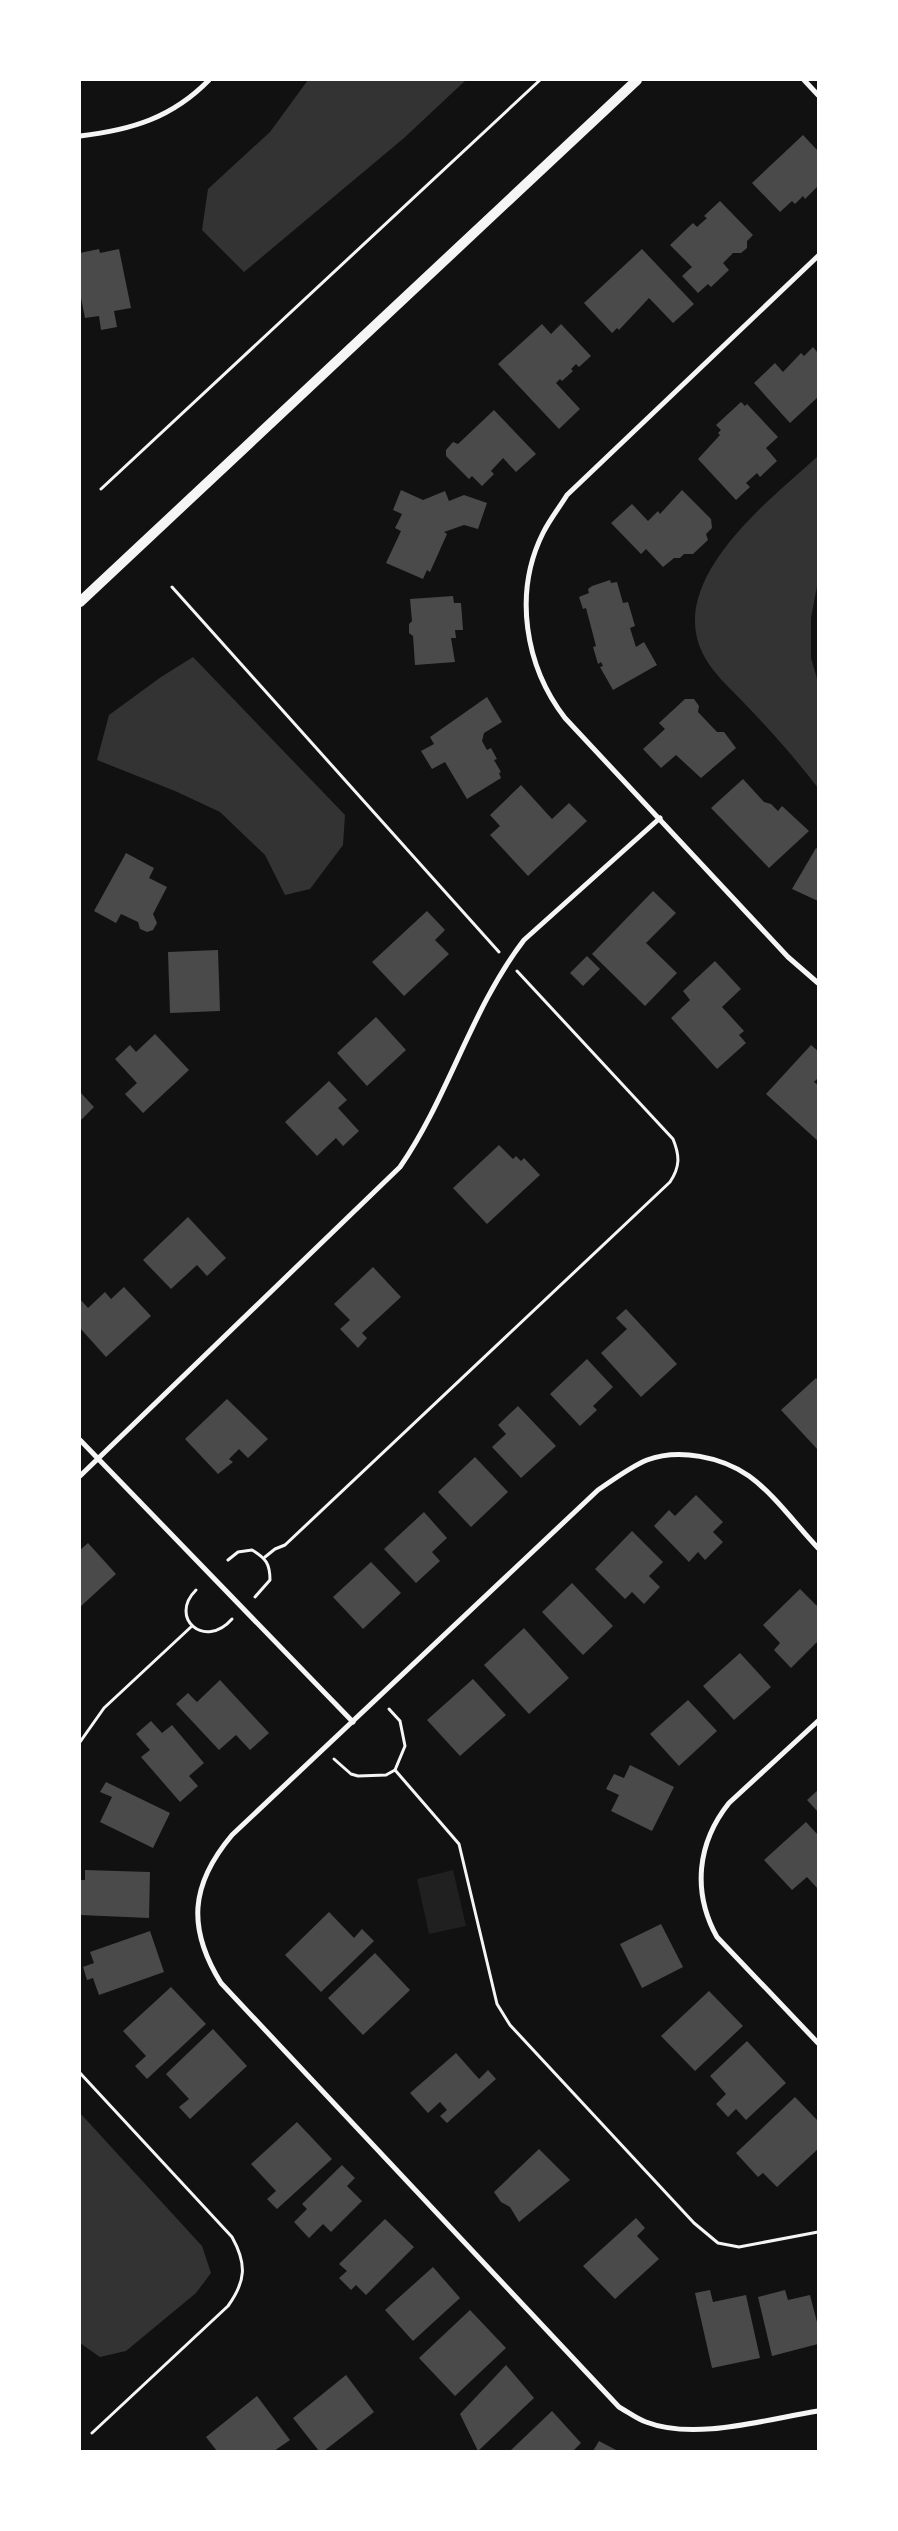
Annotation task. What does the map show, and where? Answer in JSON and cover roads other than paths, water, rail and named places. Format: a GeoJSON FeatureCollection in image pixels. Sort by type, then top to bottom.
{"type":"FeatureCollection","features":[{"type":"Feature","properties":{"kind":"main road"},"geometry":{"type":"LineString","coordinates":[[80,602],[637,80]]}},
{"type":"Feature","properties":{"kind":"street"},"geometry":{"type":"LineString","coordinates":[[80,136],[118,132],[155,119],[195,94],[209,80]]}},
{"type":"Feature","properties":{"kind":"street"},"geometry":{"type":"LineString","coordinates":[[804,80],[818,95]]}},
{"type":"Feature","properties":{"kind":"street"},"geometry":{"type":"LineString","coordinates":[[818,256],[567,495],[542,534],[535,552],[526,592],[530,645],[540,677],[554,703],[570,725],[660,818],[788,957],[818,982]]}},
{"type":"Feature","properties":{"kind":"street"},"geometry":{"type":"LineString","coordinates":[[80,1476],[400,1167],[416,1145],[482,1006],[514,953],[524,940],[660,818]]}},
{"type":"Feature","properties":{"kind":"street"},"geometry":{"type":"LineString","coordinates":[[80,1440],[353,1722]]}},
{"type":"Feature","properties":{"kind":"street"},"geometry":{"type":"LineString","coordinates":[[818,1548],[759,1484],[731,1467],[690,1455],[667,1455],[647,1460],[598,1490],[232,1835],[217,1853],[207,1870],[200,1890],[198,1925],[203,1952],[221,1983],[619,2407],[646,2422],[668,2428],[698,2431],[818,2411]]}},
{"type":"Feature","properties":{"kind":"street"},"geometry":{"type":"LineString","coordinates":[[818,1721],[729,1802],[717,1818],[701,1858],[700,1880],[707,1919],[717,1937],[818,2043]]}}]}
